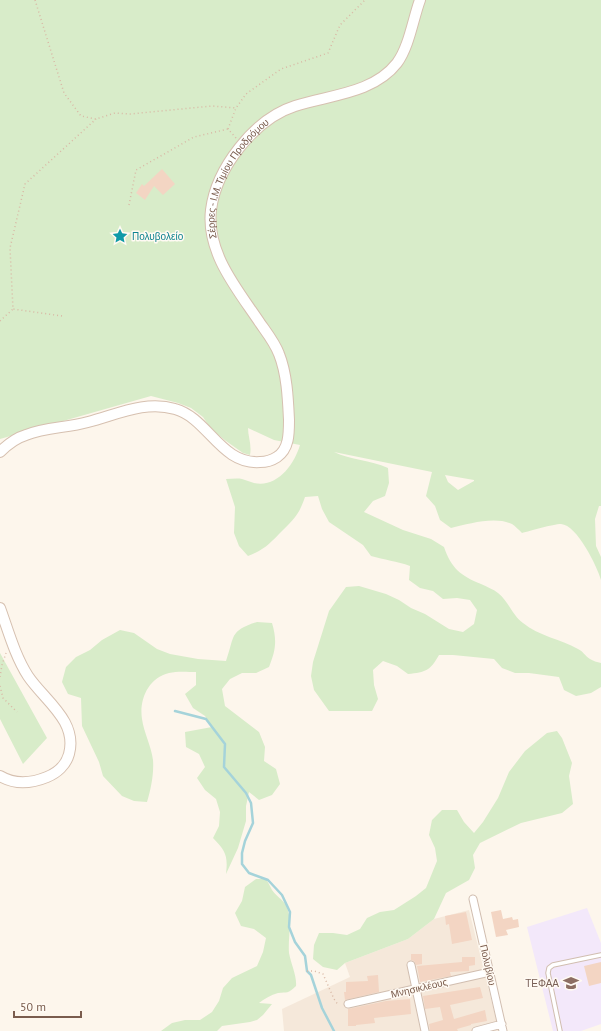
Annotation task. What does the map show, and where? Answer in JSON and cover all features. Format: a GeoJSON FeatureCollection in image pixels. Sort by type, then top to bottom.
{"type":"FeatureCollection","features":[{"type":"Feature","properties":{"kind":"street","name":"Σέρρες - Ι.Μ. Τιμίου Προδρόμου"},"geometry":{"type":"LineString","coordinates":[[0,452],[12,442],[26,434],[88,422],[137,408],[155,406],[173,408],[186,412],[201,424],[228,452],[242,460],[257,463],[270,461],[280,454],[285,448],[288,440],[289,411],[282,360],[274,343],[224,268],[215,245],[210,222],[214,194],[224,170],[241,145],[272,118],[292,107],[360,88],[386,73],[397,63],[404,50],[420,0]]}},
{"type":"Feature","properties":{"kind":"street"},"geometry":{"type":"LineString","coordinates":[[0,608],[11,638],[28,675],[53,704],[64,720],[70,733],[71,747],[62,767],[50,776],[40,780],[24,783],[16,782],[0,776]]}},
{"type":"Feature","properties":{"kind":"street","name":"Πολυβίου"},"geometry":{"type":"LineString","coordinates":[[473,898],[503,1027]]}},
{"type":"Feature","properties":{"kind":"street"},"geometry":{"type":"LineString","coordinates":[[411,965],[425,1031]]}},
{"type":"Feature","properties":{"kind":"street","name":"Μνησικλέους"},"geometry":{"type":"LineString","coordinates":[[348,1004],[490,972]]}},
{"type":"Feature","properties":{"kind":"street"},"geometry":{"type":"LineString","coordinates":[[476,1031],[503,1027]]}},
{"type":"Feature","properties":{"kind":"lane"},"geometry":{"type":"LineString","coordinates":[[560,1031],[548,973],[549,968],[553,965],[601,955]]}},
{"type":"Feature","properties":{"kind":"path"},"geometry":{"type":"LineString","coordinates":[[35,0],[64,93],[81,116],[96,119]]}},
{"type":"Feature","properties":{"kind":"path"},"geometry":{"type":"LineString","coordinates":[[228,129],[236,108],[246,94],[281,69],[328,52],[340,25],[365,0]]}},
{"type":"Feature","properties":{"kind":"path"},"geometry":{"type":"LineString","coordinates":[[13,308],[10,248],[25,184],[96,119],[116,112],[130,114],[212,106],[236,108]]}},
{"type":"Feature","properties":{"kind":"path"},"geometry":{"type":"LineString","coordinates":[[228,129],[241,145]]}},
{"type":"Feature","properties":{"kind":"path"},"geometry":{"type":"LineString","coordinates":[[129,205],[136,170],[194,137],[228,129]]}},
{"type":"Feature","properties":{"kind":"path"},"geometry":{"type":"LineString","coordinates":[[13,308],[62,316]]}},
{"type":"Feature","properties":{"kind":"path"},"geometry":{"type":"LineString","coordinates":[[0,320],[13,308]]}},
{"type":"Feature","properties":{"kind":"path"},"geometry":{"type":"LineString","coordinates":[[0,677],[2,665],[11,638]]}},
{"type":"Feature","properties":{"kind":"path"},"geometry":{"type":"LineString","coordinates":[[0,686],[3,698],[16,712]]}},
{"type":"Feature","properties":{"kind":"path"},"geometry":{"type":"LineString","coordinates":[[307,971],[314,971],[323,974],[337,1003],[348,1004]]}},
{"type":"Feature","properties":{"kind":"shaded area","name":"ΤΕΦΑΑ"},"geometry":{"type":"Polygon","coordinates":[[[587,908],[601,943],[601,1024],[581,1031],[553,1031],[527,927],[587,908]]]}},
{"type":"Feature","properties":{"kind":"shaded area"},"geometry":{"type":"Polygon","coordinates":[[[469,910],[499,1031],[284,1031],[282,1009],[350,977],[345,963],[408,939],[434,919],[469,910]]]}},
{"type":"Feature","properties":{"kind":"green space"},"geometry":{"type":"Polygon","coordinates":[[[0,0],[601,0],[601,506],[599,506],[595,519],[596,546],[601,557],[601,580],[586,547],[580,538],[567,526],[557,524],[522,533],[512,524],[490,521],[451,528],[440,520],[435,506],[426,496],[432,472],[334,452],[388,468],[389,483],[385,496],[373,501],[364,512],[403,530],[431,539],[444,547],[450,561],[462,574],[498,593],[523,623],[536,631],[580,650],[590,659],[601,663],[601,687],[591,693],[576,696],[564,690],[559,677],[529,673],[515,673],[502,668],[494,659],[439,655],[427,670],[408,674],[397,666],[383,661],[373,670],[374,685],[378,699],[372,711],[329,711],[314,690],[311,676],[313,662],[329,611],[346,587],[359,586],[386,594],[425,614],[449,629],[463,632],[474,624],[477,610],[470,600],[457,598],[443,599],[433,591],[420,588],[409,580],[410,566],[371,556],[363,545],[329,522],[322,509],[318,496],[305,497],[301,508],[287,526],[267,545],[248,556],[239,546],[234,533],[235,507],[226,479],[244,479],[262,484],[270,482],[289,467],[294,460],[300,445],[274,440],[248,428],[251,448],[250,455],[243,453],[211,429],[203,417],[191,408],[151,396],[0,439],[0,0]],[[445,475],[448,482],[458,490],[474,480],[445,475]]]}},
{"type":"Feature","properties":{"kind":"green space"},"geometry":{"type":"Polygon","coordinates":[[[257,622],[272,623],[275,635],[275,645],[269,667],[256,673],[242,673],[230,679],[222,689],[225,706],[259,732],[265,747],[264,761],[276,769],[280,784],[272,795],[259,800],[249,792],[246,806],[246,821],[238,848],[226,874],[227,863],[225,854],[213,838],[219,826],[220,812],[216,799],[205,790],[197,778],[205,767],[199,754],[186,747],[185,732],[212,727],[205,716],[193,708],[185,694],[196,685],[196,672],[169,673],[156,680],[146,691],[141,712],[144,729],[153,760],[152,781],[147,802],[134,801],[122,796],[103,776],[99,762],[82,726],[81,698],[68,694],[62,682],[66,667],[76,657],[90,650],[102,640],[120,630],[134,633],[157,649],[170,654],[198,659],[226,661],[232,640],[237,632],[248,625],[257,622]]]}},
{"type":"Feature","properties":{"kind":"green space"},"geometry":{"type":"Polygon","coordinates":[[[0,653],[47,738],[23,764],[0,719],[0,653]]]}},
{"type":"Feature","properties":{"kind":"green space"},"geometry":{"type":"Polygon","coordinates":[[[557,731],[562,738],[572,763],[569,776],[573,804],[562,813],[521,823],[480,843],[473,855],[475,868],[469,880],[446,893],[434,919],[408,939],[345,963],[337,970],[323,967],[313,959],[314,945],[319,933],[347,935],[360,929],[367,918],[380,912],[394,910],[426,888],[437,861],[435,848],[429,835],[432,820],[442,810],[457,810],[464,822],[474,833],[483,822],[498,798],[509,772],[525,751],[547,733],[557,731]]]}},
{"type":"Feature","properties":{"kind":"green space"},"geometry":{"type":"Polygon","coordinates":[[[256,879],[266,879],[274,893],[284,903],[288,910],[290,925],[289,953],[295,974],[296,986],[289,991],[268,997],[259,1003],[272,1004],[257,1020],[222,1026],[217,1031],[161,1031],[172,1023],[185,1020],[200,1020],[212,1012],[219,1001],[223,988],[232,978],[257,966],[263,952],[266,938],[254,929],[241,926],[235,913],[242,901],[245,887],[256,879]]]}},
{"type":"Feature","properties":{"kind":"building"},"geometry":{"type":"Polygon","coordinates":[[[162,169],[175,184],[163,195],[154,186],[145,200],[136,193],[142,184],[144,186],[162,169]]]}},
{"type":"Feature","properties":{"kind":"building"},"geometry":{"type":"Polygon","coordinates":[[[501,910],[503,919],[512,917],[513,920],[518,919],[519,927],[506,930],[508,935],[496,937],[491,912],[501,910]]]}},
{"type":"Feature","properties":{"kind":"building"},"geometry":{"type":"Polygon","coordinates":[[[466,912],[472,940],[452,944],[449,924],[446,925],[445,916],[466,912]]]}},
{"type":"Feature","properties":{"kind":"building"},"geometry":{"type":"Polygon","coordinates":[[[411,954],[422,954],[422,964],[416,965],[414,961],[411,960],[411,954]]]}},
{"type":"Feature","properties":{"kind":"building"},"geometry":{"type":"Polygon","coordinates":[[[462,957],[475,957],[475,965],[469,966],[469,971],[450,972],[451,976],[420,982],[417,966],[462,962],[462,957]]]}},
{"type":"Feature","properties":{"kind":"building"},"geometry":{"type":"Polygon","coordinates":[[[601,962],[601,983],[589,986],[584,966],[601,962]]]}},
{"type":"Feature","properties":{"kind":"building"},"geometry":{"type":"Polygon","coordinates":[[[378,975],[379,992],[345,1000],[344,992],[346,992],[346,982],[368,981],[367,976],[378,975]]]}},
{"type":"Feature","properties":{"kind":"building"},"geometry":{"type":"Polygon","coordinates":[[[480,987],[483,998],[450,1005],[454,1019],[485,1010],[487,1021],[471,1024],[457,1029],[458,1031],[430,1031],[429,1024],[443,1020],[440,1007],[425,1009],[423,996],[480,987]]]}},
{"type":"Feature","properties":{"kind":"building"},"geometry":{"type":"Polygon","coordinates":[[[410,999],[411,1014],[374,1018],[375,1023],[348,1026],[348,1009],[386,1001],[410,999]]]}},
{"type":"Feature","properties":{"kind":"waterway"},"geometry":{"type":"LineString","coordinates":[[175,711],[206,719],[225,744],[224,767],[246,793],[251,803],[253,823],[245,841],[242,853],[242,864],[249,873],[268,880],[282,895],[290,912],[289,927],[295,942],[305,956],[307,971],[311,975],[322,1008],[334,1031]]}},
{"type":"Feature","properties":{"kind":"place","name":"Πολυβολείο"},"geometry":{"type":"Point","coordinates":[120,236]}},
{"type":"Feature","properties":{"kind":"place","name":"ΤΕΦΑΑ"},"geometry":{"type":"Point","coordinates":[571,983]}}]}
